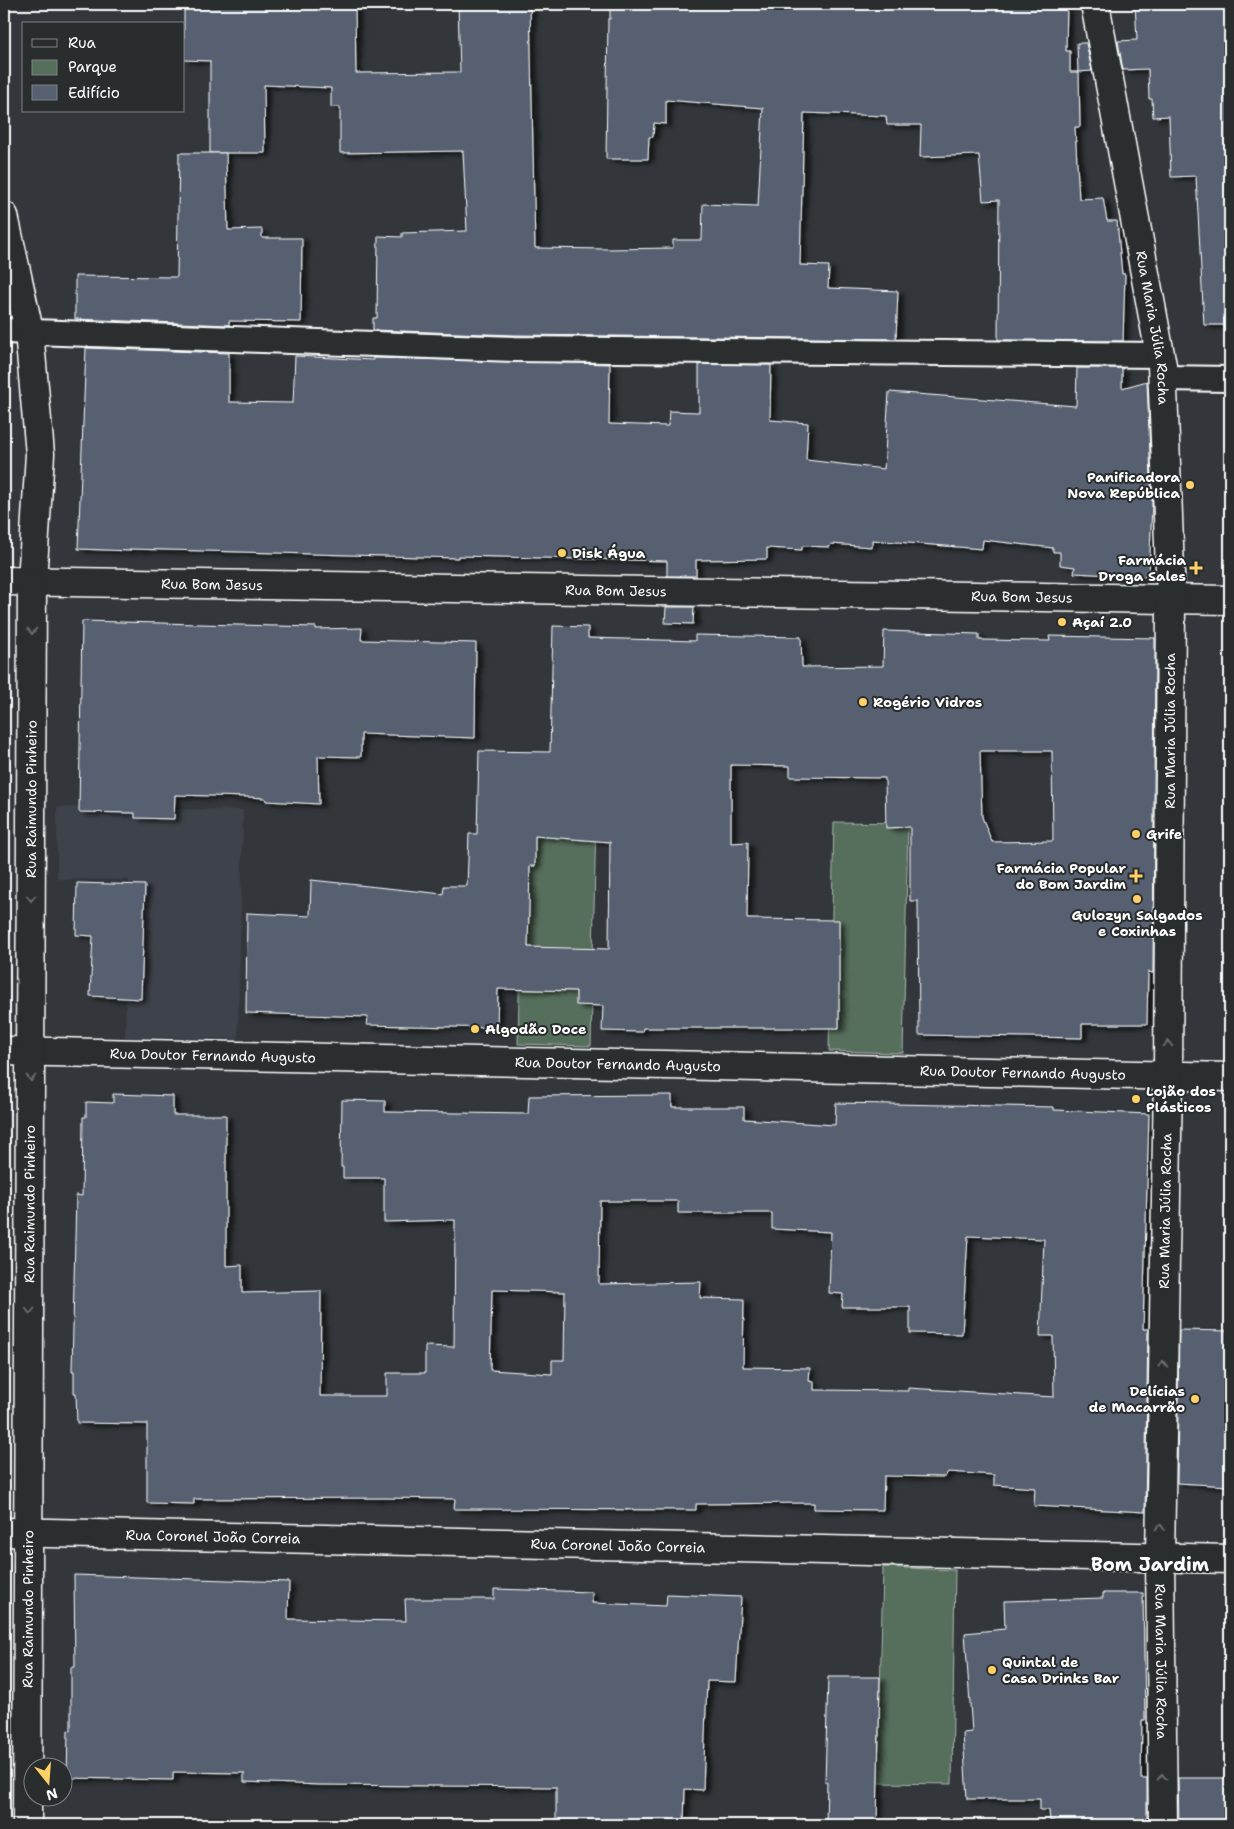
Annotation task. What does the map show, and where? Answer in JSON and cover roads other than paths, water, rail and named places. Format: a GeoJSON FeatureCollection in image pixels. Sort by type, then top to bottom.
{"type":"FeatureCollection","features":[{"type":"Feature","properties":{"kind":"street","name":"Rua Maria Júlia Rocha"},"geometry":{"type":"LineString","coordinates":[[1094,4],[1126,164],[1162,367],[1171,599],[1168,1076],[1160,1558],[1163,1825]]}},
{"type":"Feature","properties":{"kind":"street","name":"Rua Raimundo Pinheiro"},"geometry":{"type":"LineString","coordinates":[[4,216],[16,331],[40,454],[32,582],[31,1052],[16,1532],[27,1825]]}},
{"type":"Feature","properties":{"kind":"street","name":"Rua Bom Jesus"},"geometry":{"type":"LineString","coordinates":[[4,581],[1230,600]]}},
{"type":"Feature","properties":{"kind":"street","name":"Rua Doutor Fernando Augusto"},"geometry":{"type":"LineString","coordinates":[[4,1051],[1230,1077]]}},
{"type":"Feature","properties":{"kind":"street","name":"Rua Coronel João Correia"},"geometry":{"type":"LineString","coordinates":[[16,1532],[1230,1559]]}},
{"type":"Feature","properties":{"kind":"lane"},"geometry":{"type":"LineString","coordinates":[[16,331],[514,349],[1162,367],[1230,379]]}},
{"type":"Feature","properties":{"kind":"place","name":"Panificadora Nova República"},"geometry":{"type":"Point","coordinates":[1190,485]}},
{"type":"Feature","properties":{"kind":"place","name":"Disk Água"},"geometry":{"type":"Point","coordinates":[562,553]}},
{"type":"Feature","properties":{"kind":"place","name":"Farmácia Droga Sales"},"geometry":{"type":"Point","coordinates":[1196,568]}},
{"type":"Feature","properties":{"kind":"place","name":"Açaí 2.0"},"geometry":{"type":"Point","coordinates":[1062,622]}},
{"type":"Feature","properties":{"kind":"place","name":"Rogério Vidros"},"geometry":{"type":"Point","coordinates":[863,702]}},
{"type":"Feature","properties":{"kind":"place","name":"Grife"},"geometry":{"type":"Point","coordinates":[1136,834]}},
{"type":"Feature","properties":{"kind":"place","name":"Farmácia Popular do Bom Jardim"},"geometry":{"type":"Point","coordinates":[1136,876]}},
{"type":"Feature","properties":{"kind":"place","name":"Gulozyn Salgados e Coxinhas"},"geometry":{"type":"Point","coordinates":[1137,899]}},
{"type":"Feature","properties":{"kind":"place","name":"Algodão Doce"},"geometry":{"type":"Point","coordinates":[475,1029]}},
{"type":"Feature","properties":{"kind":"place","name":"Lojão dos Plásticos"},"geometry":{"type":"Point","coordinates":[1136,1099]}},
{"type":"Feature","properties":{"kind":"place","name":"Delícias de Macarrão"},"geometry":{"type":"Point","coordinates":[1195,1399]}},
{"type":"Feature","properties":{"kind":"place","name":"Quintal de Casa Drinks Bar"},"geometry":{"type":"Point","coordinates":[992,1670]}},
{"type":"Feature","properties":{"kind":"district","name":"Bom Jardim"},"geometry":{"type":"Point","coordinates":[1150,1564]}}]}
